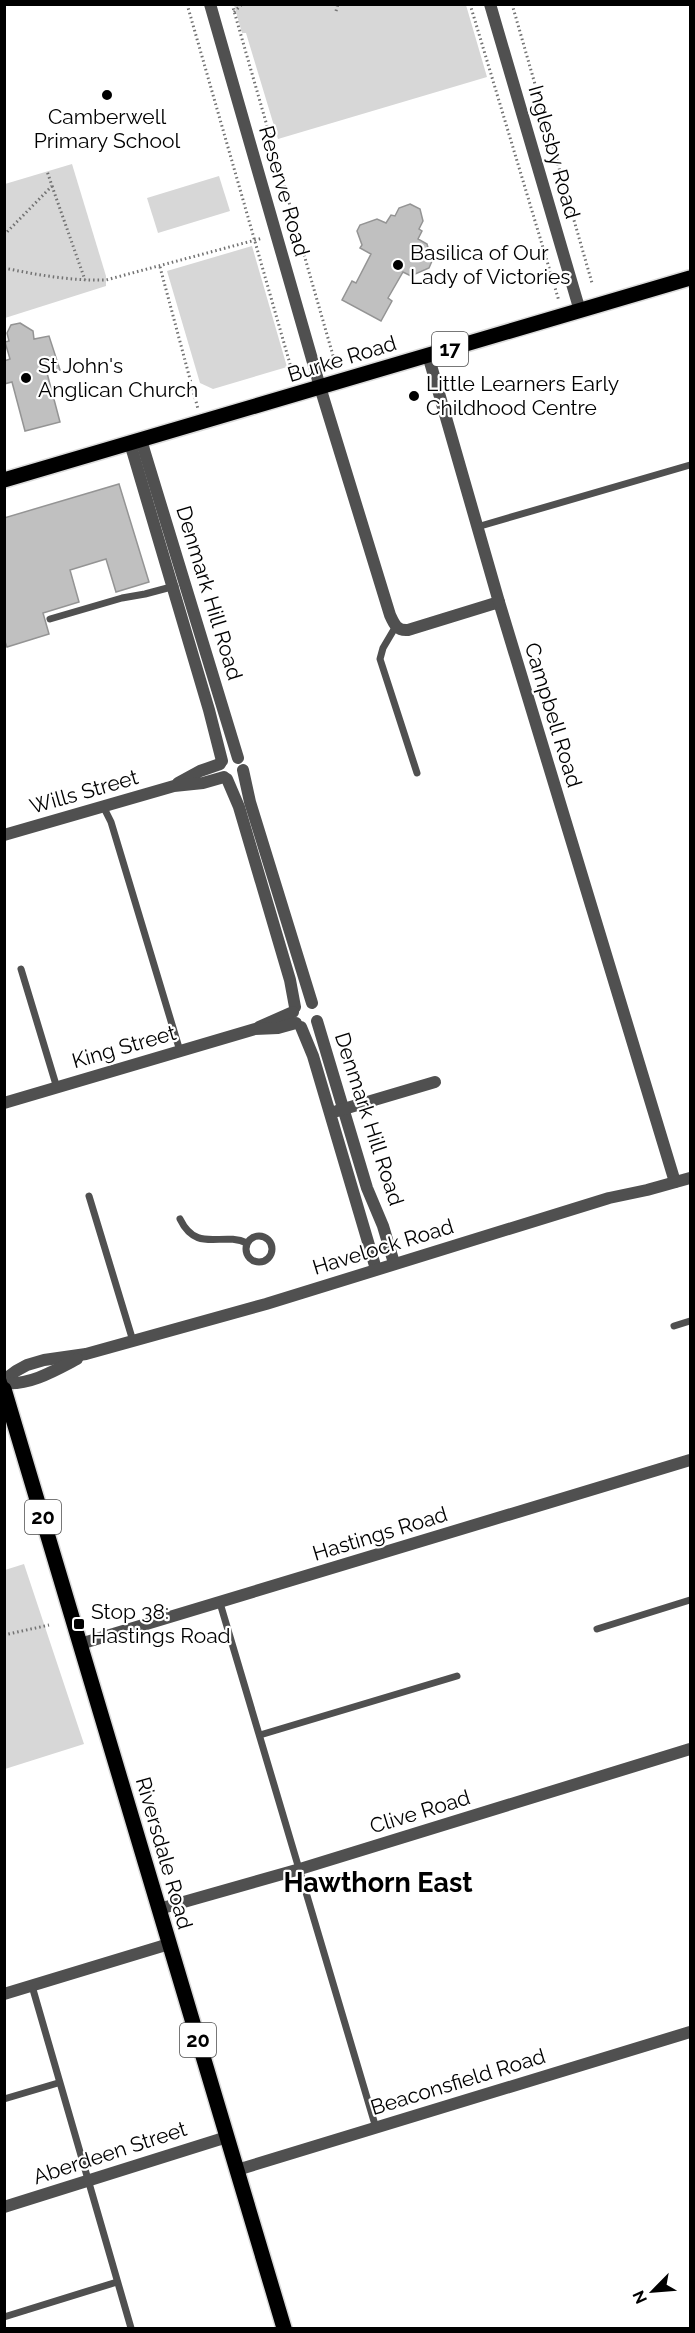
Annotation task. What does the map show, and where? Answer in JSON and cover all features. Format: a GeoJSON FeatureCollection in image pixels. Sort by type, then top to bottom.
{"type":"FeatureCollection","features":[{"type":"Feature","properties":{"kind":"main road","name":"Burke Road"},"geometry":{"type":"LineString","coordinates":[[4,480],[690,278]]}},
{"type":"Feature","properties":{"kind":"main road","name":"Riversdale Road"},"geometry":{"type":"LineString","coordinates":[[4,1389],[284,2328]]}},
{"type":"Feature","properties":{"kind":"street","name":"Reserve Road"},"geometry":{"type":"LineString","coordinates":[[210,4],[320,387]]}},
{"type":"Feature","properties":{"kind":"street","name":"Inglesby Road"},"geometry":{"type":"LineString","coordinates":[[490,4],[580,311]]}},
{"type":"Feature","properties":{"kind":"street","name":"Campbell Road"},"geometry":{"type":"LineString","coordinates":[[428,355],[499,602],[675,1182]]}},
{"type":"Feature","properties":{"kind":"street"},"geometry":{"type":"LineString","coordinates":[[320,387],[390,615],[396,626],[408,630],[499,602]]}},
{"type":"Feature","properties":{"kind":"street","name":"Denmark Hill Road"},"geometry":{"type":"LineString","coordinates":[[135,442],[185,582],[243,770]]}},
{"type":"Feature","properties":{"kind":"street","name":"Denmark Hill Road"},"geometry":{"type":"LineString","coordinates":[[135,442],[172,586],[209,710],[223,770],[238,807],[287,970],[296,1017],[313,1056],[376,1269]]}},
{"type":"Feature","properties":{"kind":"street"},"geometry":{"type":"LineString","coordinates":[[238,758],[228,756],[223,770],[239,777],[243,770]]}},
{"type":"Feature","properties":{"kind":"street","name":"Wills Street"},"geometry":{"type":"LineString","coordinates":[[4,835],[174,786],[203,783],[223,770]]}},
{"type":"Feature","properties":{"kind":"street"},"geometry":{"type":"LineString","coordinates":[[243,770],[257,824],[312,1003],[318,1010],[317,1021],[311,1027],[296,1017],[302,1001],[312,1003]]}},
{"type":"Feature","properties":{"kind":"street","name":"King Street"},"geometry":{"type":"LineString","coordinates":[[4,1103],[255,1029],[278,1028],[296,1017]]}},
{"type":"Feature","properties":{"kind":"street","name":"Denmark Hill Road"},"geometry":{"type":"LineString","coordinates":[[317,1021],[367,1188],[383,1226],[394,1263]]}},
{"type":"Feature","properties":{"kind":"street"},"geometry":{"type":"LineString","coordinates":[[330,1113],[435,1082]]}},
{"type":"Feature","properties":{"kind":"street","name":"Havelock Road"},"geometry":{"type":"LineString","coordinates":[[4,1382],[17,1384],[37,1378],[86,1354],[266,1304],[609,1198],[690,1178]]}},
{"type":"Feature","properties":{"kind":"street","name":"Hastings Road"},"geometry":{"type":"LineString","coordinates":[[80,1644],[220,1604],[690,1460]]}},
{"type":"Feature","properties":{"kind":"street","name":"Clive Road"},"geometry":{"type":"LineString","coordinates":[[159,1909],[300,1869],[690,1749]]}},
{"type":"Feature","properties":{"kind":"street"},"geometry":{"type":"LineString","coordinates":[[4,1994],[170,1944]]}},
{"type":"Feature","properties":{"kind":"street","name":"Beaconsfield Road"},"geometry":{"type":"LineString","coordinates":[[237,2170],[690,2032]]}},
{"type":"Feature","properties":{"kind":"street","name":"Aberdeen Street"},"geometry":{"type":"LineString","coordinates":[[4,2207],[227,2136]]}},
{"type":"Feature","properties":{"kind":"lane"},"geometry":{"type":"LineString","coordinates":[[477,527],[690,465]]}},
{"type":"Feature","properties":{"kind":"lane"},"geometry":{"type":"LineString","coordinates":[[50,619],[185,582]]}},
{"type":"Feature","properties":{"kind":"lane"},"geometry":{"type":"LineString","coordinates":[[396,626],[383,648],[380,659],[417,773]]}},
{"type":"Feature","properties":{"kind":"lane"},"geometry":{"type":"LineString","coordinates":[[103,806],[111,822],[180,1051]]}},
{"type":"Feature","properties":{"kind":"lane"},"geometry":{"type":"LineString","coordinates":[[21,969],[57,1088]]}},
{"type":"Feature","properties":{"kind":"lane"},"geometry":{"type":"LineString","coordinates":[[89,1196],[133,1341]]}},
{"type":"Feature","properties":{"kind":"lane"},"geometry":{"type":"LineString","coordinates":[[180,1219],[188,1231],[203,1239],[237,1238],[247,1243]]}},
{"type":"Feature","properties":{"kind":"lane"},"geometry":{"type":"LineString","coordinates":[[674,1326],[690,1321]]}},
{"type":"Feature","properties":{"kind":"lane"},"geometry":{"type":"LineString","coordinates":[[597,1629],[690,1600]]}},
{"type":"Feature","properties":{"kind":"lane"},"geometry":{"type":"LineString","coordinates":[[220,1604],[376,2128]]}},
{"type":"Feature","properties":{"kind":"lane"},"geometry":{"type":"LineString","coordinates":[[260,1735],[456,1676]]}},
{"type":"Feature","properties":{"kind":"lane"},"geometry":{"type":"LineString","coordinates":[[32,1986],[58,2083],[131,2328]]}},
{"type":"Feature","properties":{"kind":"lane"},"geometry":{"type":"LineString","coordinates":[[4,2099],[58,2083]]}},
{"type":"Feature","properties":{"kind":"lane"},"geometry":{"type":"LineString","coordinates":[[4,2317],[117,2282]]}},
{"type":"Feature","properties":{"kind":"path"},"geometry":{"type":"LineString","coordinates":[[187,4],[292,371],[334,359],[232,4]]}},
{"type":"Feature","properties":{"kind":"path"},"geometry":{"type":"LineString","coordinates":[[234,12],[242,4]]}},
{"type":"Feature","properties":{"kind":"path"},"geometry":{"type":"LineString","coordinates":[[336,11],[338,4]]}},
{"type":"Feature","properties":{"kind":"path"},"geometry":{"type":"LineString","coordinates":[[470,4],[564,315]]}},
{"type":"Feature","properties":{"kind":"path"},"geometry":{"type":"LineString","coordinates":[[512,4],[592,283]]}},
{"type":"Feature","properties":{"kind":"path"},"geometry":{"type":"LineString","coordinates":[[48,171],[85,280]]}},
{"type":"Feature","properties":{"kind":"path"},"geometry":{"type":"LineString","coordinates":[[4,234],[52,186]]}},
{"type":"Feature","properties":{"kind":"path"},"geometry":{"type":"LineString","coordinates":[[4,268],[32,274],[106,280],[276,234]]}},
{"type":"Feature","properties":{"kind":"path"},"geometry":{"type":"LineString","coordinates":[[160,267],[202,422]]}},
{"type":"Feature","properties":{"kind":"path"},"geometry":{"type":"LineString","coordinates":[[4,1635],[49,1625]]}},
{"type":"Feature","properties":{"kind":"shaded area"},"geometry":{"type":"Polygon","coordinates":[[[234,5],[466,5],[487,77],[278,139],[246,33],[242,33],[234,5]]]}},
{"type":"Feature","properties":{"kind":"shaded area"},"geometry":{"type":"Polygon","coordinates":[[[72,164],[106,276],[106,286],[5,318],[5,184],[72,164]]]}},
{"type":"Feature","properties":{"kind":"shaded area"},"geometry":{"type":"Polygon","coordinates":[[[219,176],[230,211],[158,233],[147,198],[219,176]]]}},
{"type":"Feature","properties":{"kind":"shaded area"},"geometry":{"type":"Polygon","coordinates":[[[252,246],[287,367],[213,389],[200,383],[167,271],[252,246]]]}},
{"type":"Feature","properties":{"kind":"shaded area"},"geometry":{"type":"Polygon","coordinates":[[[24,1564],[84,1744],[5,1769],[5,1570],[24,1564]]]}},
{"type":"Feature","properties":{"kind":"building","name":"Basilica of Our Lady of Victories"},"geometry":{"type":"Polygon","coordinates":[[[410,204],[420,209],[423,221],[418,239],[427,244],[432,261],[429,268],[413,277],[403,272],[388,298],[392,301],[381,321],[342,300],[352,281],[356,283],[371,254],[360,248],[362,245],[357,231],[360,225],[377,219],[386,223],[391,215],[395,216],[399,208],[410,204]]]}},
{"type":"Feature","properties":{"kind":"building","name":"St John's Anglican Church"},"geometry":{"type":"Polygon","coordinates":[[[20,323],[33,331],[34,339],[49,336],[60,370],[47,373],[60,422],[25,431],[12,382],[4,384],[4,361],[10,359],[5,342],[9,341],[7,333],[11,325],[20,323]]]}},
{"type":"Feature","properties":{"kind":"building"},"geometry":{"type":"Polygon","coordinates":[[[119,484],[149,582],[116,592],[106,559],[70,570],[79,602],[43,613],[49,634],[7,647],[4,639],[4,518],[119,484]]]}},
{"type":"Feature","properties":{"kind":"tram line"},"geometry":{"type":"LineString","coordinates":[[4,476],[690,273]]}},
{"type":"Feature","properties":{"kind":"tram line"},"geometry":{"type":"LineString","coordinates":[[4,1374],[288,2328]]}},
{"type":"Feature","properties":{"kind":"place","name":"Camberwell Primary School"},"geometry":{"type":"Point","coordinates":[107,95]}},
{"type":"Feature","properties":{"kind":"place","name":"Basilica of Our Lady of Victories"},"geometry":{"type":"Point","coordinates":[398,265]}},
{"type":"Feature","properties":{"kind":"place","name":"St John's Anglican Church"},"geometry":{"type":"Point","coordinates":[26,378]}},
{"type":"Feature","properties":{"kind":"place","name":"Little Learners Early Childhood Centre"},"geometry":{"type":"Point","coordinates":[414,396]}},
{"type":"Feature","properties":{"kind":"place","name":"Stop 38: Hastings Road"},"geometry":{"type":"Point","coordinates":[79,1624]}},
{"type":"Feature","properties":{"kind":"district","name":"Hawthorn East"},"geometry":{"type":"Point","coordinates":[378,1883]}}]}
